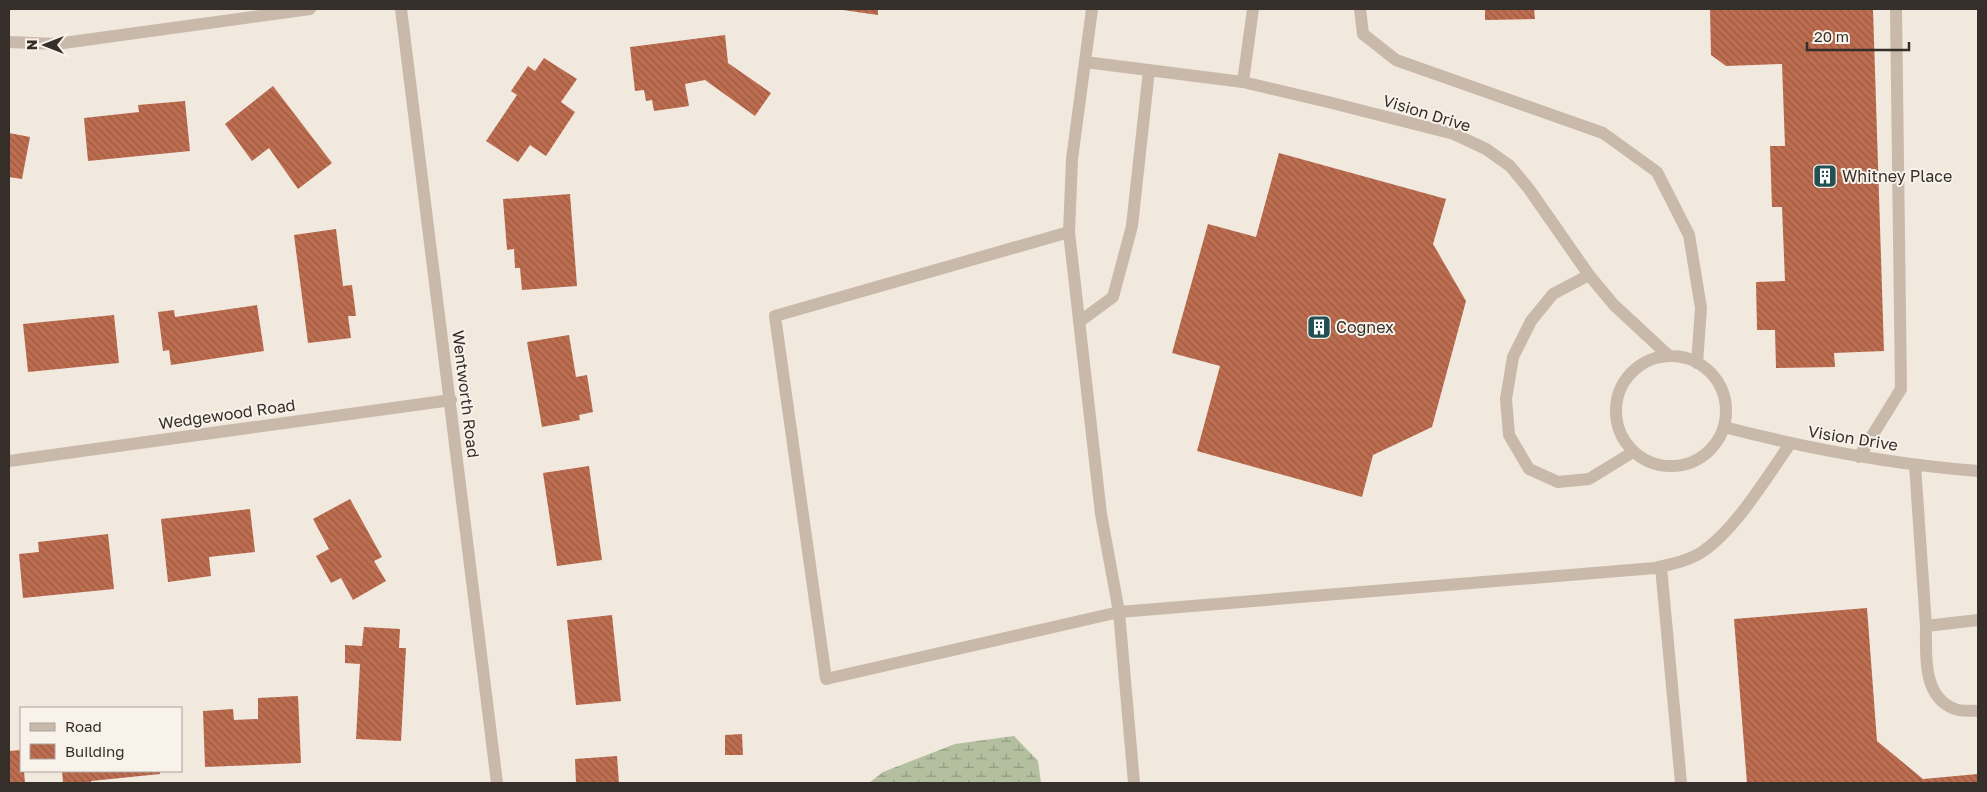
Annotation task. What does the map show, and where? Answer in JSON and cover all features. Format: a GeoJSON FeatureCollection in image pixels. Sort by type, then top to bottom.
{"type":"FeatureCollection","features":[{"type":"Feature","properties":{"kind":"street"},"geometry":{"type":"LineString","coordinates":[[9,42],[56,44],[310,9]]}},
{"type":"Feature","properties":{"kind":"street","name":"Wentworth Road"},"geometry":{"type":"LineString","coordinates":[[402,9],[497,783]]}},
{"type":"Feature","properties":{"kind":"street"},"geometry":{"type":"LineString","coordinates":[[1092,9],[1072,158],[1069,232],[1101,514],[1119,612],[1134,783]]}},
{"type":"Feature","properties":{"kind":"street"},"geometry":{"type":"LineString","coordinates":[[1243,82],[1253,9]]}},
{"type":"Feature","properties":{"kind":"street"},"geometry":{"type":"LineString","coordinates":[[1360,9],[1363,34],[1396,60],[1603,133],[1657,172],[1689,235],[1701,308],[1697,363]]}},
{"type":"Feature","properties":{"kind":"street"},"geometry":{"type":"LineString","coordinates":[[1859,457],[1901,390],[1896,9]]}},
{"type":"Feature","properties":{"kind":"street","name":"Vision Drive"},"geometry":{"type":"LineString","coordinates":[[1085,62],[1243,82],[1454,134],[1486,149],[1510,166],[1529,189],[1589,276],[1614,305],[1669,356]]}},
{"type":"Feature","properties":{"kind":"street"},"geometry":{"type":"LineString","coordinates":[[1079,322],[1112,297],[1132,226],[1149,70]]}},
{"type":"Feature","properties":{"kind":"street"},"geometry":{"type":"LineString","coordinates":[[1069,232],[775,316],[826,680],[1119,612],[1661,567],[1682,562],[1702,552],[1742,513],[1790,444]]}},
{"type":"Feature","properties":{"kind":"street"},"geometry":{"type":"LineString","coordinates":[[1589,276],[1553,294],[1530,321],[1514,357],[1506,399],[1509,436],[1529,469],[1558,482],[1589,478],[1633,452]]}},
{"type":"Feature","properties":{"kind":"street"},"geometry":{"type":"LineString","coordinates":[[1669,356],[1686,358],[1697,363],[1715,377],[1723,392],[1726,410],[1724,427],[1715,444],[1702,457],[1685,465],[1667,467],[1649,462],[1633,452],[1622,437],[1616,420],[1616,401],[1623,383],[1635,369],[1650,360],[1669,356]]}},
{"type":"Feature","properties":{"kind":"street","name":"Wedgewood Road"},"geometry":{"type":"LineString","coordinates":[[9,461],[451,400]]}},
{"type":"Feature","properties":{"kind":"street","name":"Vision Drive"},"geometry":{"type":"LineString","coordinates":[[1724,427],[1790,444],[1859,457],[1978,471]]}},
{"type":"Feature","properties":{"kind":"street"},"geometry":{"type":"LineString","coordinates":[[1915,465],[1926,626],[1927,673],[1940,699],[1955,710],[1978,711]]}},
{"type":"Feature","properties":{"kind":"street"},"geometry":{"type":"LineString","coordinates":[[1661,567],[1681,783]]}},
{"type":"Feature","properties":{"kind":"street"},"geometry":{"type":"LineString","coordinates":[[1926,626],[1978,620]]}},
{"type":"Feature","properties":{"kind":"green space"},"geometry":{"type":"Polygon","coordinates":[[[1014,736],[1038,761],[1041,783],[869,783],[883,772],[955,744],[1014,736]]]}},
{"type":"Feature","properties":{"kind":"building"},"geometry":{"type":"Polygon","coordinates":[[[836,9],[878,9],[878,15],[836,9]]]}},
{"type":"Feature","properties":{"kind":"building"},"geometry":{"type":"Polygon","coordinates":[[[1485,9],[1534,9],[1535,19],[1485,20],[1485,9]]]}},
{"type":"Feature","properties":{"kind":"building","name":"Whitney Place"},"geometry":{"type":"Polygon","coordinates":[[[1710,9],[1873,9],[1884,351],[1834,353],[1835,367],[1776,368],[1775,330],[1757,330],[1756,282],[1785,281],[1782,207],[1772,207],[1770,146],[1785,146],[1782,64],[1726,66],[1711,55],[1710,9]]]}},
{"type":"Feature","properties":{"kind":"building"},"geometry":{"type":"Polygon","coordinates":[[[725,35],[728,63],[771,93],[755,116],[705,80],[685,84],[689,106],[654,111],[652,100],[646,101],[644,90],[635,91],[630,47],[725,35]]]}},
{"type":"Feature","properties":{"kind":"building"},"geometry":{"type":"Polygon","coordinates":[[[544,58],[577,79],[561,102],[575,112],[546,156],[530,145],[518,162],[486,141],[517,95],[511,91],[528,66],[535,71],[544,58]]]}},
{"type":"Feature","properties":{"kind":"building"},"geometry":{"type":"Polygon","coordinates":[[[273,86],[332,163],[298,189],[269,148],[252,161],[225,124],[273,86]]]}},
{"type":"Feature","properties":{"kind":"building"},"geometry":{"type":"Polygon","coordinates":[[[185,101],[190,151],[88,161],[84,118],[139,112],[138,105],[185,101]]]}},
{"type":"Feature","properties":{"kind":"building"},"geometry":{"type":"Polygon","coordinates":[[[9,133],[30,137],[22,179],[9,177],[9,133]]]}},
{"type":"Feature","properties":{"kind":"building","name":"Cognex"},"geometry":{"type":"Polygon","coordinates":[[[1279,153],[1446,199],[1433,244],[1466,301],[1432,427],[1373,455],[1362,497],[1197,451],[1220,366],[1172,353],[1208,224],[1256,237],[1279,153]]]}},
{"type":"Feature","properties":{"kind":"building"},"geometry":{"type":"Polygon","coordinates":[[[570,194],[577,286],[522,290],[520,268],[515,268],[514,249],[507,250],[503,199],[570,194]]]}},
{"type":"Feature","properties":{"kind":"building"},"geometry":{"type":"Polygon","coordinates":[[[336,229],[343,286],[352,285],[356,316],[348,316],[351,338],[308,343],[294,235],[336,229]]]}},
{"type":"Feature","properties":{"kind":"building"},"geometry":{"type":"Polygon","coordinates":[[[257,305],[264,351],[171,365],[169,350],[163,351],[158,312],[174,310],[175,317],[257,305]]]}},
{"type":"Feature","properties":{"kind":"building"},"geometry":{"type":"Polygon","coordinates":[[[114,315],[119,363],[28,372],[23,324],[114,315]]]}},
{"type":"Feature","properties":{"kind":"building"},"geometry":{"type":"Polygon","coordinates":[[[569,335],[576,377],[587,375],[593,412],[579,415],[580,420],[542,427],[527,342],[569,335]]]}},
{"type":"Feature","properties":{"kind":"building"},"geometry":{"type":"Polygon","coordinates":[[[589,466],[602,560],[557,566],[543,473],[589,466]]]}},
{"type":"Feature","properties":{"kind":"building"},"geometry":{"type":"Polygon","coordinates":[[[350,499],[382,557],[374,561],[386,581],[353,600],[341,578],[331,583],[316,556],[329,549],[313,519],[350,499]]]}},
{"type":"Feature","properties":{"kind":"building"},"geometry":{"type":"Polygon","coordinates":[[[250,509],[255,552],[209,557],[211,576],[168,582],[161,519],[250,509]]]}},
{"type":"Feature","properties":{"kind":"building"},"geometry":{"type":"Polygon","coordinates":[[[108,534],[114,589],[23,598],[19,554],[39,552],[38,542],[108,534]]]}},
{"type":"Feature","properties":{"kind":"building"},"geometry":{"type":"Polygon","coordinates":[[[1867,608],[1877,741],[1923,779],[1978,774],[1978,783],[1747,783],[1734,619],[1867,608]]]}},
{"type":"Feature","properties":{"kind":"building"},"geometry":{"type":"Polygon","coordinates":[[[612,615],[621,701],[576,705],[567,620],[612,615]]]}},
{"type":"Feature","properties":{"kind":"building"},"geometry":{"type":"Polygon","coordinates":[[[364,627],[400,629],[399,648],[406,648],[401,741],[356,739],[360,664],[345,663],[345,645],[362,646],[364,627]]]}},
{"type":"Feature","properties":{"kind":"building"},"geometry":{"type":"Polygon","coordinates":[[[298,696],[301,763],[205,767],[203,711],[233,709],[234,720],[258,719],[258,698],[298,696]]]}},
{"type":"Feature","properties":{"kind":"building"},"geometry":{"type":"Polygon","coordinates":[[[742,734],[743,755],[725,755],[725,735],[742,734]]]}},
{"type":"Feature","properties":{"kind":"building"},"geometry":{"type":"Polygon","coordinates":[[[20,750],[20,772],[24,772],[25,783],[9,783],[9,751],[20,750]]]}},
{"type":"Feature","properties":{"kind":"building"},"geometry":{"type":"Polygon","coordinates":[[[617,756],[619,783],[576,783],[575,759],[617,756]]]}},
{"type":"Feature","properties":{"kind":"building"},"geometry":{"type":"Polygon","coordinates":[[[62,772],[160,772],[160,774],[91,781],[91,783],[63,783],[62,772]]]}},
{"type":"Feature","properties":{"kind":"place","name":"Whitney Place"},"geometry":{"type":"Point","coordinates":[1825,176]}},
{"type":"Feature","properties":{"kind":"place","name":"Cognex"},"geometry":{"type":"Point","coordinates":[1319,327]}}]}
